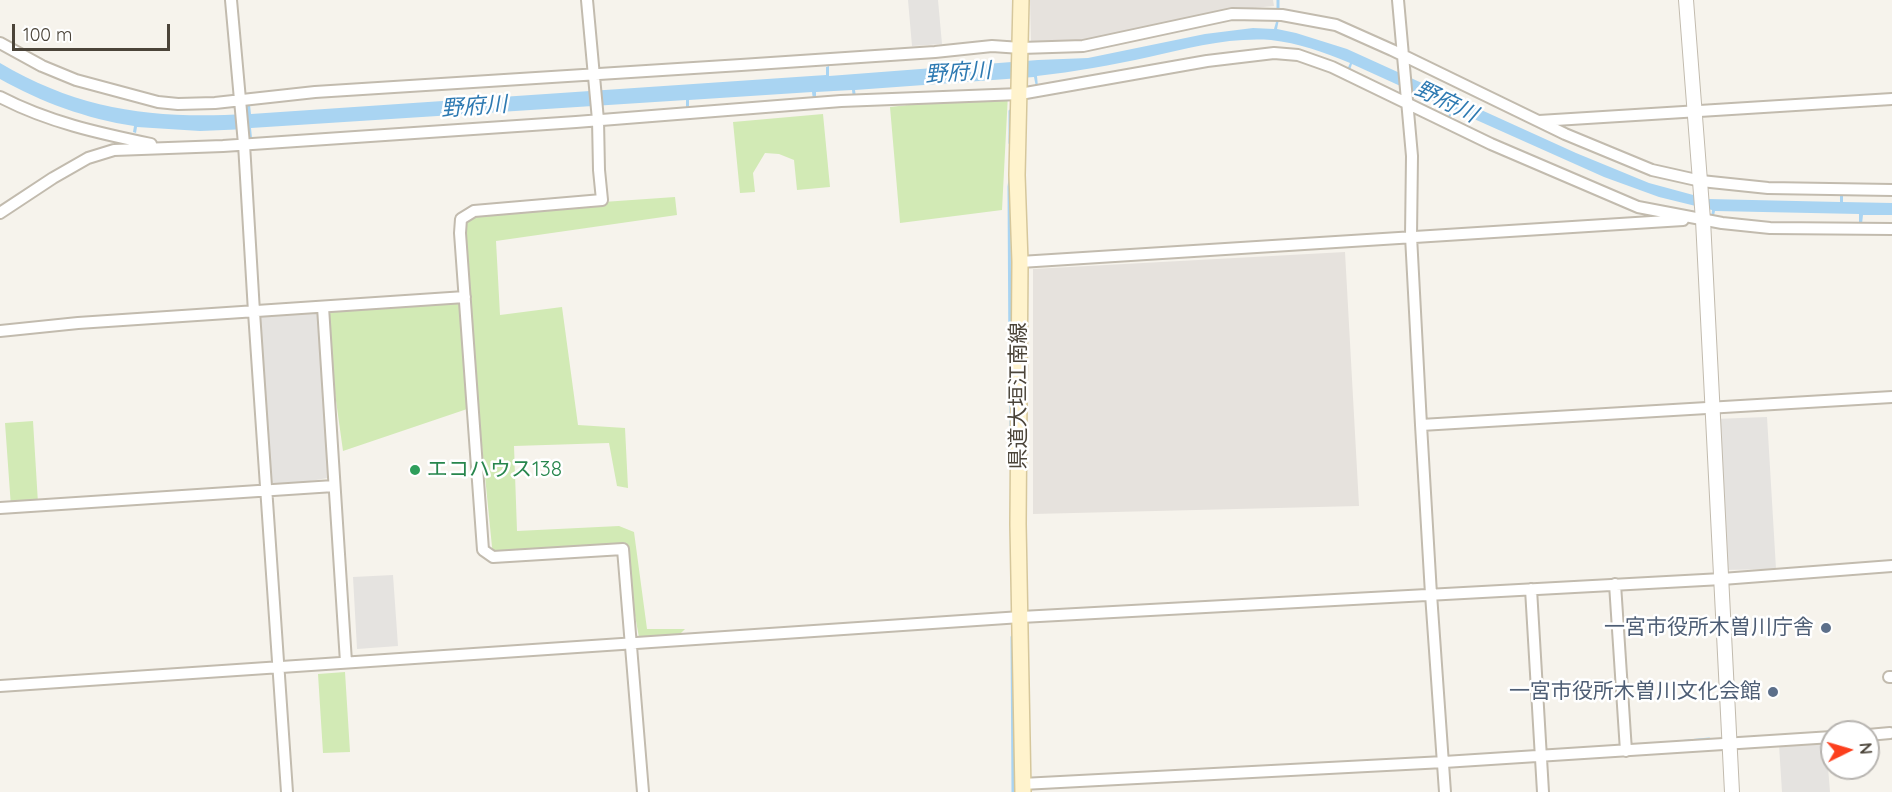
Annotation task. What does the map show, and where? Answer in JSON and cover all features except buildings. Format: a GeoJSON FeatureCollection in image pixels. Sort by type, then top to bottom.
{"type":"FeatureCollection","features":[{"type":"Feature","properties":{"kind":"main road","name":"県道大垣江南線"},"geometry":{"type":"LineString","coordinates":[[1021,0],[1017,175],[1020,262],[1018,524],[1023,788]]}},
{"type":"Feature","properties":{"kind":"street"},"geometry":{"type":"LineString","coordinates":[[231,0],[244,144],[287,792]]}},
{"type":"Feature","properties":{"kind":"street"},"geometry":{"type":"LineString","coordinates":[[587,0],[598,120],[602,200],[474,211],[461,219],[465,297],[483,550],[493,557],[623,549],[643,792]]}},
{"type":"Feature","properties":{"kind":"street"},"geometry":{"type":"LineString","coordinates":[[1398,0],[1412,156],[1411,236],[1431,594],[1445,792]]}},
{"type":"Feature","properties":{"kind":"street"},"geometry":{"type":"LineString","coordinates":[[1686,0],[1701,181],[1696,219],[1713,409],[1732,792]]}},
{"type":"Feature","properties":{"kind":"street"},"geometry":{"type":"LineString","coordinates":[[0,43],[42,66],[76,80],[158,102],[178,104],[315,92],[935,52],[992,46],[1020,48],[1083,46],[1232,14],[1278,15],[1336,25],[1538,121],[1644,167],[1701,181],[1768,188],[1892,190]]}},
{"type":"Feature","properties":{"kind":"street"},"geometry":{"type":"LineString","coordinates":[[0,213],[52,178],[94,154],[114,150],[244,144],[841,101],[1020,94],[1207,61],[1274,53],[1298,55],[1319,62],[1510,153],[1638,207],[1696,219],[1770,228],[1892,229]]}},
{"type":"Feature","properties":{"kind":"street"},"geometry":{"type":"LineString","coordinates":[[0,97],[55,121],[94,133],[171,148]]}},
{"type":"Feature","properties":{"kind":"street"},"geometry":{"type":"LineString","coordinates":[[1538,121],[1892,99]]}},
{"type":"Feature","properties":{"kind":"street"},"geometry":{"type":"LineString","coordinates":[[1020,262],[1696,219]]}},
{"type":"Feature","properties":{"kind":"street"},"geometry":{"type":"LineString","coordinates":[[0,331],[78,323],[465,297]]}},
{"type":"Feature","properties":{"kind":"street"},"geometry":{"type":"LineString","coordinates":[[323,307],[346,662]]}},
{"type":"Feature","properties":{"kind":"street"},"geometry":{"type":"LineString","coordinates":[[1421,424],[1892,397]]}},
{"type":"Feature","properties":{"kind":"street"},"geometry":{"type":"LineString","coordinates":[[0,508],[334,486]]}},
{"type":"Feature","properties":{"kind":"street"},"geometry":{"type":"LineString","coordinates":[[0,686],[1021,617],[1722,579],[1892,566]]}},
{"type":"Feature","properties":{"kind":"street"},"geometry":{"type":"LineString","coordinates":[[1615,584],[1626,751]]}},
{"type":"Feature","properties":{"kind":"street"},"geometry":{"type":"LineString","coordinates":[[1530,589],[1543,792]]}},
{"type":"Feature","properties":{"kind":"street"},"geometry":{"type":"LineString","coordinates":[[1880,734],[1890,733]]}},
{"type":"Feature","properties":{"kind":"street"},"geometry":{"type":"LineString","coordinates":[[1023,788],[1820,738]]}},
{"type":"Feature","properties":{"kind":"shaded area"},"geometry":{"type":"Polygon","coordinates":[[[908,0],[938,0],[942,44],[912,46],[908,0]]]}},
{"type":"Feature","properties":{"kind":"shaded area"},"geometry":{"type":"Polygon","coordinates":[[[1030,0],[1273,0],[1274,6],[1222,11],[1084,43],[1031,44],[1030,0]]]}},
{"type":"Feature","properties":{"kind":"shaded area"},"geometry":{"type":"Polygon","coordinates":[[[1345,252],[1359,506],[1033,514],[1033,269],[1345,252]]]}},
{"type":"Feature","properties":{"kind":"shaded area"},"geometry":{"type":"Polygon","coordinates":[[[323,307],[333,477],[266,489],[254,312],[323,307]]]}},
{"type":"Feature","properties":{"kind":"shaded area"},"geometry":{"type":"Polygon","coordinates":[[[1767,417],[1776,569],[1722,570],[1714,419],[1767,417]]]}},
{"type":"Feature","properties":{"kind":"shaded area"},"geometry":{"type":"Polygon","coordinates":[[[393,575],[398,646],[357,649],[353,577],[393,575]]]}},
{"type":"Feature","properties":{"kind":"shaded area"},"geometry":{"type":"Polygon","coordinates":[[[1820,742],[1820,780],[1829,780],[1830,792],[1782,792],[1779,745],[1820,742]]]}},
{"type":"Feature","properties":{"kind":"green space"},"geometry":{"type":"Polygon","coordinates":[[[1008,94],[1002,210],[900,223],[890,107],[1008,94]]]}},
{"type":"Feature","properties":{"kind":"green space"},"geometry":{"type":"Polygon","coordinates":[[[823,114],[830,187],[797,190],[794,160],[779,154],[765,153],[753,173],[755,192],[740,193],[733,122],[823,114]]]}},
{"type":"Feature","properties":{"kind":"green space"},"geometry":{"type":"Polygon","coordinates":[[[675,197],[677,215],[496,241],[500,315],[562,307],[578,425],[625,428],[628,488],[617,486],[609,443],[514,446],[517,531],[619,526],[634,532],[647,629],[685,629],[681,633],[640,643],[623,549],[493,557],[460,223],[474,211],[675,197]]]}},
{"type":"Feature","properties":{"kind":"green space"},"geometry":{"type":"Polygon","coordinates":[[[460,298],[473,407],[343,451],[323,307],[460,298]]]}},
{"type":"Feature","properties":{"kind":"green space"},"geometry":{"type":"Polygon","coordinates":[[[33,421],[38,503],[11,507],[5,423],[33,421]]]}},
{"type":"Feature","properties":{"kind":"green space"},"geometry":{"type":"Polygon","coordinates":[[[345,672],[350,752],[323,753],[318,674],[345,672]]]}},
{"type":"Feature","properties":{"kind":"water","name":"野府川"},"geometry":{"type":"Polygon","coordinates":[[[1274,8],[1281,9],[1277,29],[1347,49],[1576,153],[1649,183],[1708,199],[1840,202],[1840,193],[1843,193],[1843,202],[1892,203],[1892,215],[1863,215],[1862,224],[1859,224],[1859,214],[1715,211],[1713,220],[1711,220],[1712,210],[1659,197],[1604,177],[1454,110],[1448,117],[1451,109],[1352,64],[1349,73],[1346,72],[1350,63],[1311,48],[1271,40],[1240,40],[1209,44],[1107,65],[1037,76],[1038,87],[1036,87],[1034,77],[855,90],[856,97],[853,98],[852,90],[816,92],[816,99],[813,100],[812,92],[689,100],[689,109],[686,109],[686,100],[251,128],[252,138],[249,138],[248,129],[200,131],[137,127],[136,133],[133,132],[134,126],[99,119],[65,108],[0,79],[0,63],[30,79],[89,102],[150,113],[181,115],[247,114],[247,105],[250,105],[251,114],[826,75],[826,67],[829,66],[829,76],[1088,58],[1205,34],[1253,28],[1274,29],[1276,22],[1274,8]]]}},
{"type":"Feature","properties":{"kind":"waterway"},"geometry":{"type":"LineString","coordinates":[[1278,0],[1278,10]]}},
{"type":"Feature","properties":{"kind":"waterway"},"geometry":{"type":"LineString","coordinates":[[1010,111],[1010,143]]}},
{"type":"Feature","properties":{"kind":"waterway"},"geometry":{"type":"LineString","coordinates":[[1010,179],[1010,366]]}},
{"type":"Feature","properties":{"kind":"waterway"},"geometry":{"type":"LineString","coordinates":[[1011,399],[1011,456]]}},
{"type":"Feature","properties":{"kind":"waterway"},"geometry":{"type":"LineString","coordinates":[[1012,637],[1013,792]]}},
{"type":"Feature","properties":{"kind":"waterway"},"geometry":{"type":"LineString","coordinates":[[1678,742],[1709,739]]}},
{"type":"Feature","properties":{"kind":"place","name":"エコハウス138"},"geometry":{"type":"Point","coordinates":[415,470]}},
{"type":"Feature","properties":{"kind":"place","name":"一宮市役所木曽川庁舎"},"geometry":{"type":"Point","coordinates":[1826,628]}},
{"type":"Feature","properties":{"kind":"place","name":"一宮市役所木曽川文化会館"},"geometry":{"type":"Point","coordinates":[1773,692]}}]}
